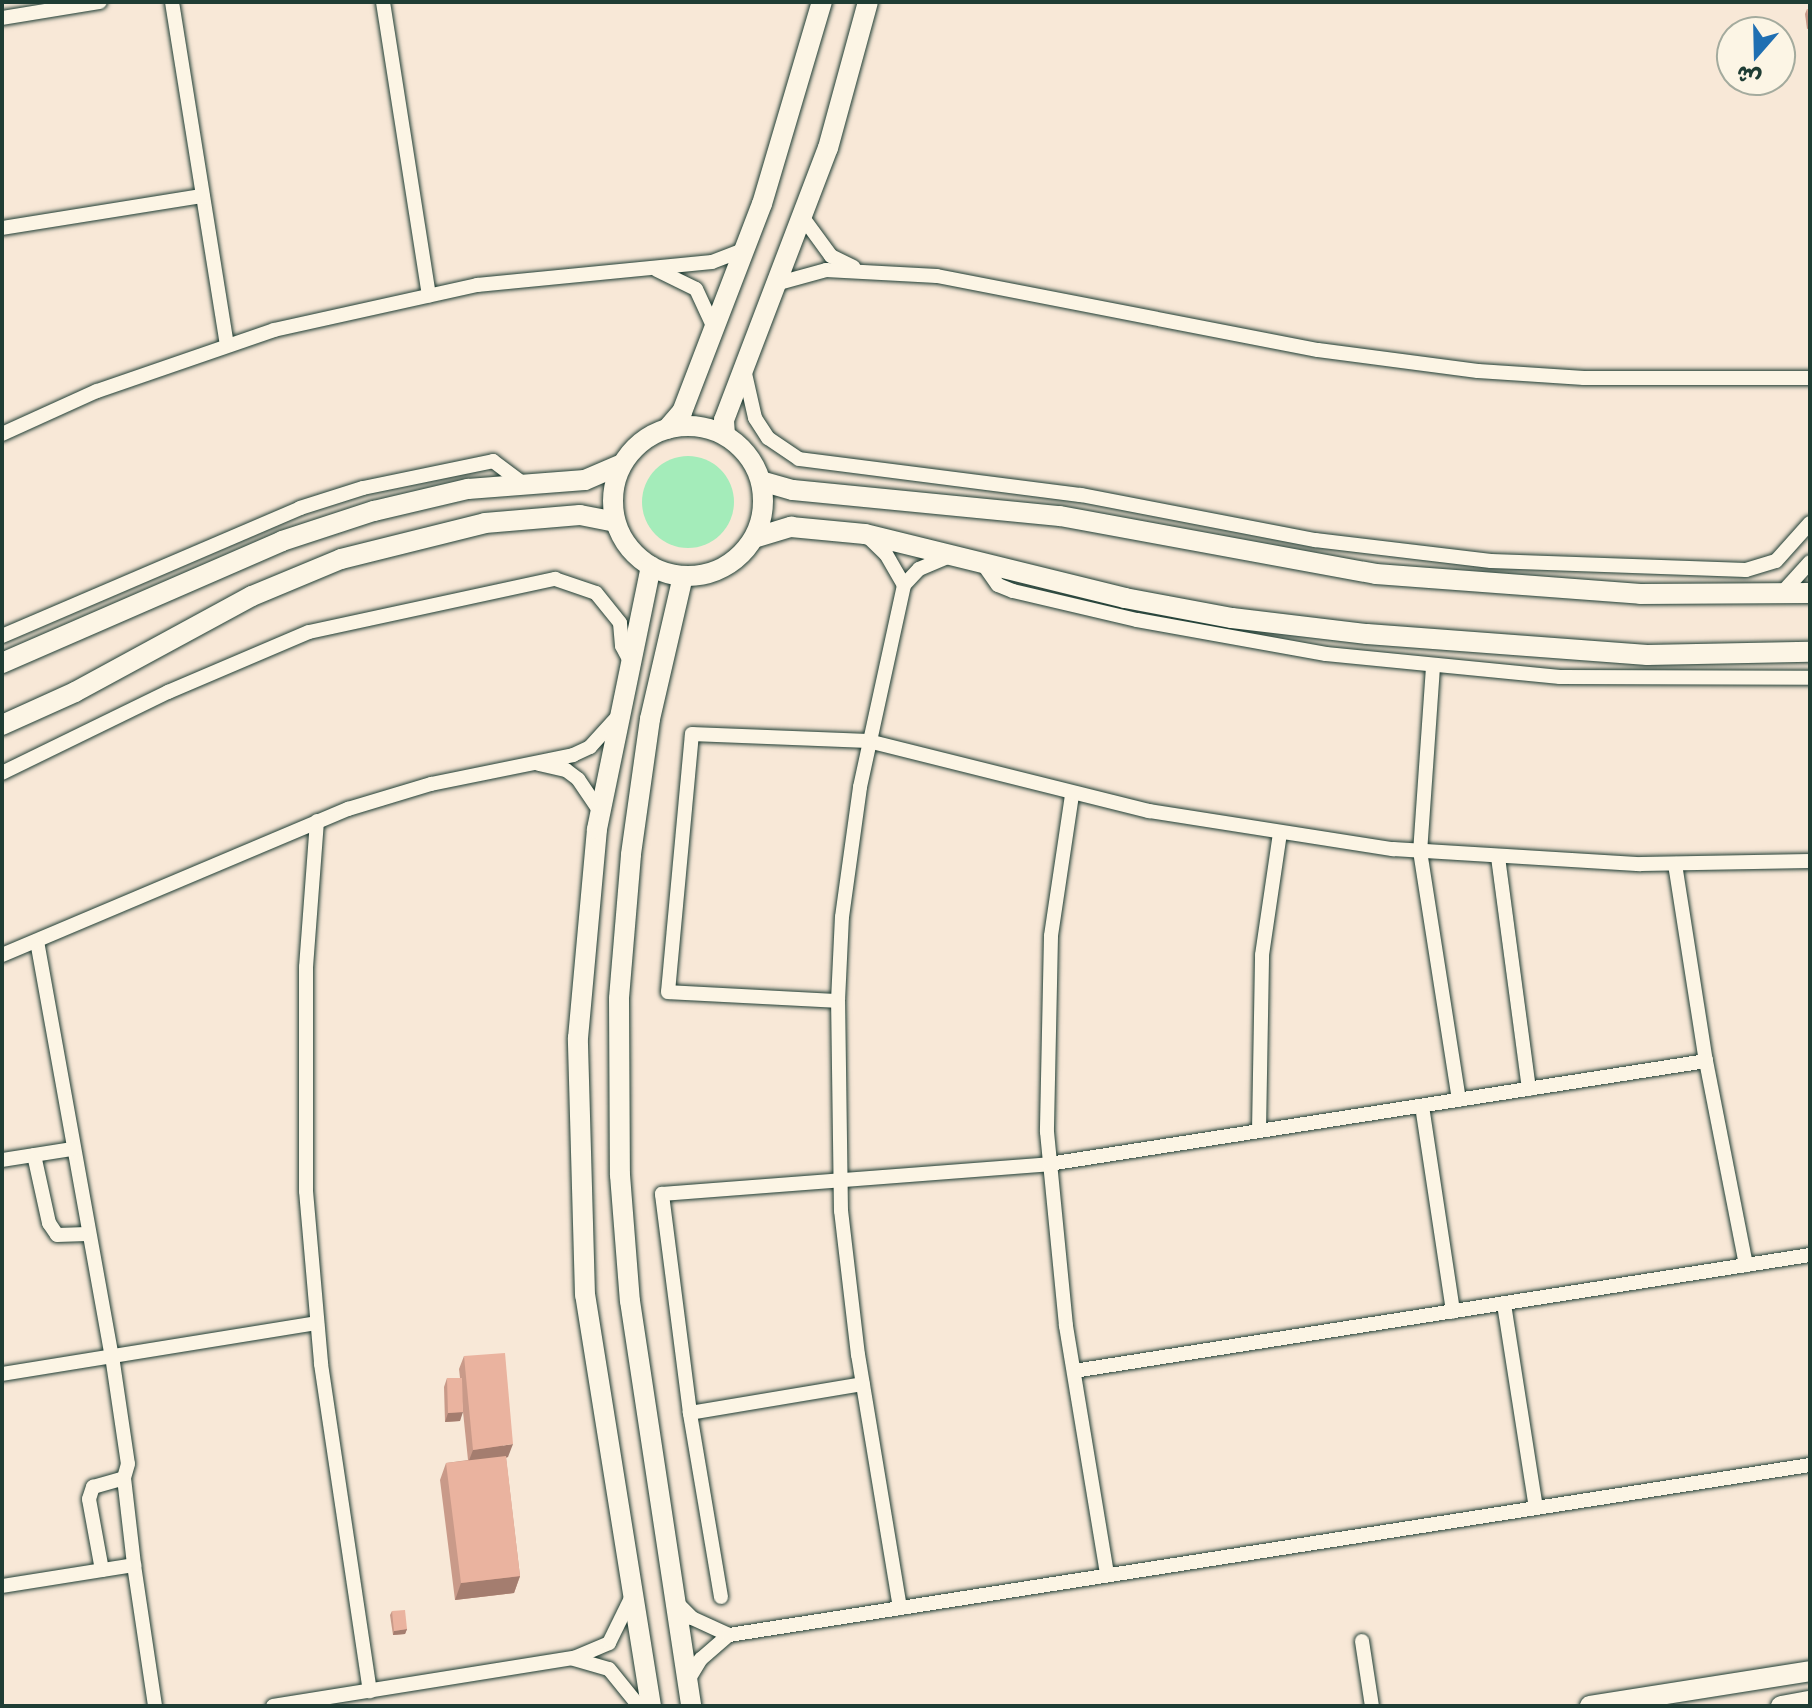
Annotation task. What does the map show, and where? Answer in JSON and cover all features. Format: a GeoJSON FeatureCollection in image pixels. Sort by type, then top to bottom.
{"type":"FeatureCollection","features":[{"type":"Feature","properties":{"kind":"main road"},"geometry":{"type":"LineString","coordinates":[[667,429],[682,412],[744,250],[785,135],[822,2]]}},
{"type":"Feature","properties":{"kind":"main road"},"geometry":{"type":"LineString","coordinates":[[725,435],[724,420],[804,219],[868,2]]}},
{"type":"Feature","properties":{"kind":"main road"},"geometry":{"type":"LineString","coordinates":[[697,426],[725,435],[747,454],[761,481],[763,510],[754,538],[723,569],[683,576],[651,567],[629,548],[615,522],[613,493],[622,464],[641,442],[667,429],[697,426]]}},
{"type":"Feature","properties":{"kind":"main road"},"geometry":{"type":"LineString","coordinates":[[2,663],[330,525],[422,498],[522,483],[585,480],[622,464]]}},
{"type":"Feature","properties":{"kind":"main road"},"geometry":{"type":"LineString","coordinates":[[761,481],[793,490],[1029,511],[1376,574],[1508,588],[1810,593]]}},
{"type":"Feature","properties":{"kind":"main road"},"geometry":{"type":"LineString","coordinates":[[2,725],[75,692],[252,596],[341,559],[485,523],[580,515],[615,522]]}},
{"type":"Feature","properties":{"kind":"main road"},"geometry":{"type":"LineString","coordinates":[[754,538],[791,527],[865,534],[1217,615],[1367,634],[1647,655],[1810,652]]}},
{"type":"Feature","properties":{"kind":"main road"},"geometry":{"type":"LineString","coordinates":[[651,567],[600,812],[578,1038],[581,1230],[595,1367],[651,1706]]}},
{"type":"Feature","properties":{"kind":"main road"},"geometry":{"type":"LineString","coordinates":[[683,576],[650,719],[631,855],[619,999],[620,1175],[630,1301],[691,1706]]}},
{"type":"Feature","properties":{"kind":"main road"},"geometry":{"type":"LineString","coordinates":[[1590,1706],[1810,1671]]}},
{"type":"Feature","properties":{"kind":"main road"},"geometry":{"type":"LineString","coordinates":[[1781,1706],[1810,1701]]}},
{"type":"Feature","properties":{"kind":"street"},"geometry":{"type":"LineString","coordinates":[[2,18],[100,2]]}},
{"type":"Feature","properties":{"kind":"street"},"geometry":{"type":"LineString","coordinates":[[172,2],[227,345]]}},
{"type":"Feature","properties":{"kind":"street"},"geometry":{"type":"LineString","coordinates":[[383,2],[429,295]]}},
{"type":"Feature","properties":{"kind":"street"},"geometry":{"type":"LineString","coordinates":[[2,228],[202,196]]}},
{"type":"Feature","properties":{"kind":"street"},"geometry":{"type":"LineString","coordinates":[[804,219],[831,256],[858,269]]}},
{"type":"Feature","properties":{"kind":"street"},"geometry":{"type":"LineString","coordinates":[[2,434],[97,391],[227,345],[429,295],[640,268],[691,265],[744,250]]}},
{"type":"Feature","properties":{"kind":"street"},"geometry":{"type":"LineString","coordinates":[[691,265],[696,289],[714,328]]}},
{"type":"Feature","properties":{"kind":"street"},"geometry":{"type":"LineString","coordinates":[[640,268],[666,272],[696,289]]}},
{"type":"Feature","properties":{"kind":"street"},"geometry":{"type":"LineString","coordinates":[[779,283],[808,273],[858,269],[1007,286],[1242,335],[1413,363],[1584,378],[1810,378]]}},
{"type":"Feature","properties":{"kind":"street"},"geometry":{"type":"LineString","coordinates":[[744,369],[755,418],[768,438],[809,462],[1039,488],[1315,540],[1491,561],[1746,570],[1776,561],[1810,523]]}},
{"type":"Feature","properties":{"kind":"street"},"geometry":{"type":"LineString","coordinates":[[2,636],[300,508],[363,488],[493,461],[522,483]]}},
{"type":"Feature","properties":{"kind":"street"},"geometry":{"type":"LineString","coordinates":[[865,534],[886,554],[904,585]]}},
{"type":"Feature","properties":{"kind":"street"},"geometry":{"type":"LineString","coordinates":[[900,1608],[863,1384],[840,1181],[838,1001],[842,917],[868,741],[904,585],[919,569],[958,554]]}},
{"type":"Feature","properties":{"kind":"street"},"geometry":{"type":"LineString","coordinates":[[980,560],[998,585],[1074,606],[1247,642],[1433,667],[1676,680],[1810,678]]}},
{"type":"Feature","properties":{"kind":"street"},"geometry":{"type":"LineString","coordinates":[[1781,594],[1810,562]]}},
{"type":"Feature","properties":{"kind":"street"},"geometry":{"type":"LineString","coordinates":[[2,773],[168,692],[309,632],[555,579],[596,593],[620,623],[622,646],[630,661]]}},
{"type":"Feature","properties":{"kind":"street"},"geometry":{"type":"LineString","coordinates":[[1433,667],[1420,851],[1459,1100]]}},
{"type":"Feature","properties":{"kind":"street"},"geometry":{"type":"LineString","coordinates":[[2,955],[317,821],[431,784],[590,747],[619,714]]}},
{"type":"Feature","properties":{"kind":"street"},"geometry":{"type":"LineString","coordinates":[[838,1001],[668,992],[692,734],[868,741],[1072,795],[1280,833],[1420,851],[1675,864],[1810,861]]}},
{"type":"Feature","properties":{"kind":"street"},"geometry":{"type":"LineString","coordinates":[[531,762],[566,770],[600,812]]}},
{"type":"Feature","properties":{"kind":"street"},"geometry":{"type":"LineString","coordinates":[[1072,795],[1051,936],[1046,1048],[1049,1164],[1074,1371],[1107,1575]]}},
{"type":"Feature","properties":{"kind":"street"},"geometry":{"type":"LineString","coordinates":[[317,821],[306,967],[305,1116],[317,1323],[370,1691]]}},
{"type":"Feature","properties":{"kind":"street"},"geometry":{"type":"LineString","coordinates":[[1259,1131],[1262,955],[1280,833]]}},
{"type":"Feature","properties":{"kind":"street"},"geometry":{"type":"LineString","coordinates":[[1498,857],[1529,1089]]}},
{"type":"Feature","properties":{"kind":"street"},"geometry":{"type":"LineString","coordinates":[[1675,864],[1706,1061],[1746,1265]]}},
{"type":"Feature","properties":{"kind":"street"},"geometry":{"type":"LineString","coordinates":[[37,941],[87,1234],[112,1356],[128,1464],[124,1478],[134,1565],[155,1706]]}},
{"type":"Feature","properties":{"kind":"street"},"geometry":{"type":"LineString","coordinates":[[721,1597],[690,1413],[662,1194],[1049,1164],[1706,1061]]}},
{"type":"Feature","properties":{"kind":"street"},"geometry":{"type":"LineString","coordinates":[[1422,1106],[1453,1312]]}},
{"type":"Feature","properties":{"kind":"street"},"geometry":{"type":"LineString","coordinates":[[2,1160],[72,1149]]}},
{"type":"Feature","properties":{"kind":"street"},"geometry":{"type":"LineString","coordinates":[[34,1155],[49,1223],[57,1235],[87,1234]]}},
{"type":"Feature","properties":{"kind":"street"},"geometry":{"type":"LineString","coordinates":[[1074,1371],[1810,1255]]}},
{"type":"Feature","properties":{"kind":"street"},"geometry":{"type":"LineString","coordinates":[[1504,1304],[1536,1508]]}},
{"type":"Feature","properties":{"kind":"street"},"geometry":{"type":"LineString","coordinates":[[2,1374],[317,1323]]}},
{"type":"Feature","properties":{"kind":"street"},"geometry":{"type":"LineString","coordinates":[[690,1413],[863,1384]]}},
{"type":"Feature","properties":{"kind":"street"},"geometry":{"type":"LineString","coordinates":[[687,1682],[701,1659],[729,1635],[1810,1465]]}},
{"type":"Feature","properties":{"kind":"street"},"geometry":{"type":"LineString","coordinates":[[102,1570],[89,1499],[93,1487],[124,1478]]}},
{"type":"Feature","properties":{"kind":"street"},"geometry":{"type":"LineString","coordinates":[[2,1586],[134,1565]]}},
{"type":"Feature","properties":{"kind":"street"},"geometry":{"type":"LineString","coordinates":[[273,1706],[574,1658],[609,1643],[632,1596]]}},
{"type":"Feature","properties":{"kind":"street"},"geometry":{"type":"LineString","coordinates":[[676,1602],[692,1618],[729,1635]]}},
{"type":"Feature","properties":{"kind":"street"},"geometry":{"type":"LineString","coordinates":[[1362,1641],[1372,1706]]}},
{"type":"Feature","properties":{"kind":"street"},"geometry":{"type":"LineString","coordinates":[[574,1658],[609,1669],[639,1706]]}},
{"type":"Feature","properties":{"kind":"green space"},"geometry":{"type":"Polygon","coordinates":[[[688,456],[706,460],[720,470],[730,484],[734,502],[730,520],[720,534],[706,544],[688,548],[670,544],[656,534],[646,520],[642,502],[646,484],[656,470],[670,460],[688,456]]]}},
{"type":"Feature","properties":{"kind":"building"},"geometry":{"type":"Polygon","coordinates":[[[505,1353],[513,1444],[473,1450],[464,1356],[505,1353]]]}},
{"type":"Feature","properties":{"kind":"building"},"geometry":{"type":"Polygon","coordinates":[[[447,1378],[462,1378],[463,1412],[448,1413],[447,1378]]]}},
{"type":"Feature","properties":{"kind":"building"},"geometry":{"type":"Polygon","coordinates":[[[506,1456],[520,1576],[461,1583],[446,1463],[506,1456]]]}},
{"type":"Feature","properties":{"kind":"building"},"geometry":{"type":"Polygon","coordinates":[[[405,1610],[407,1629],[394,1631],[392,1611],[405,1610]]]}}]}
